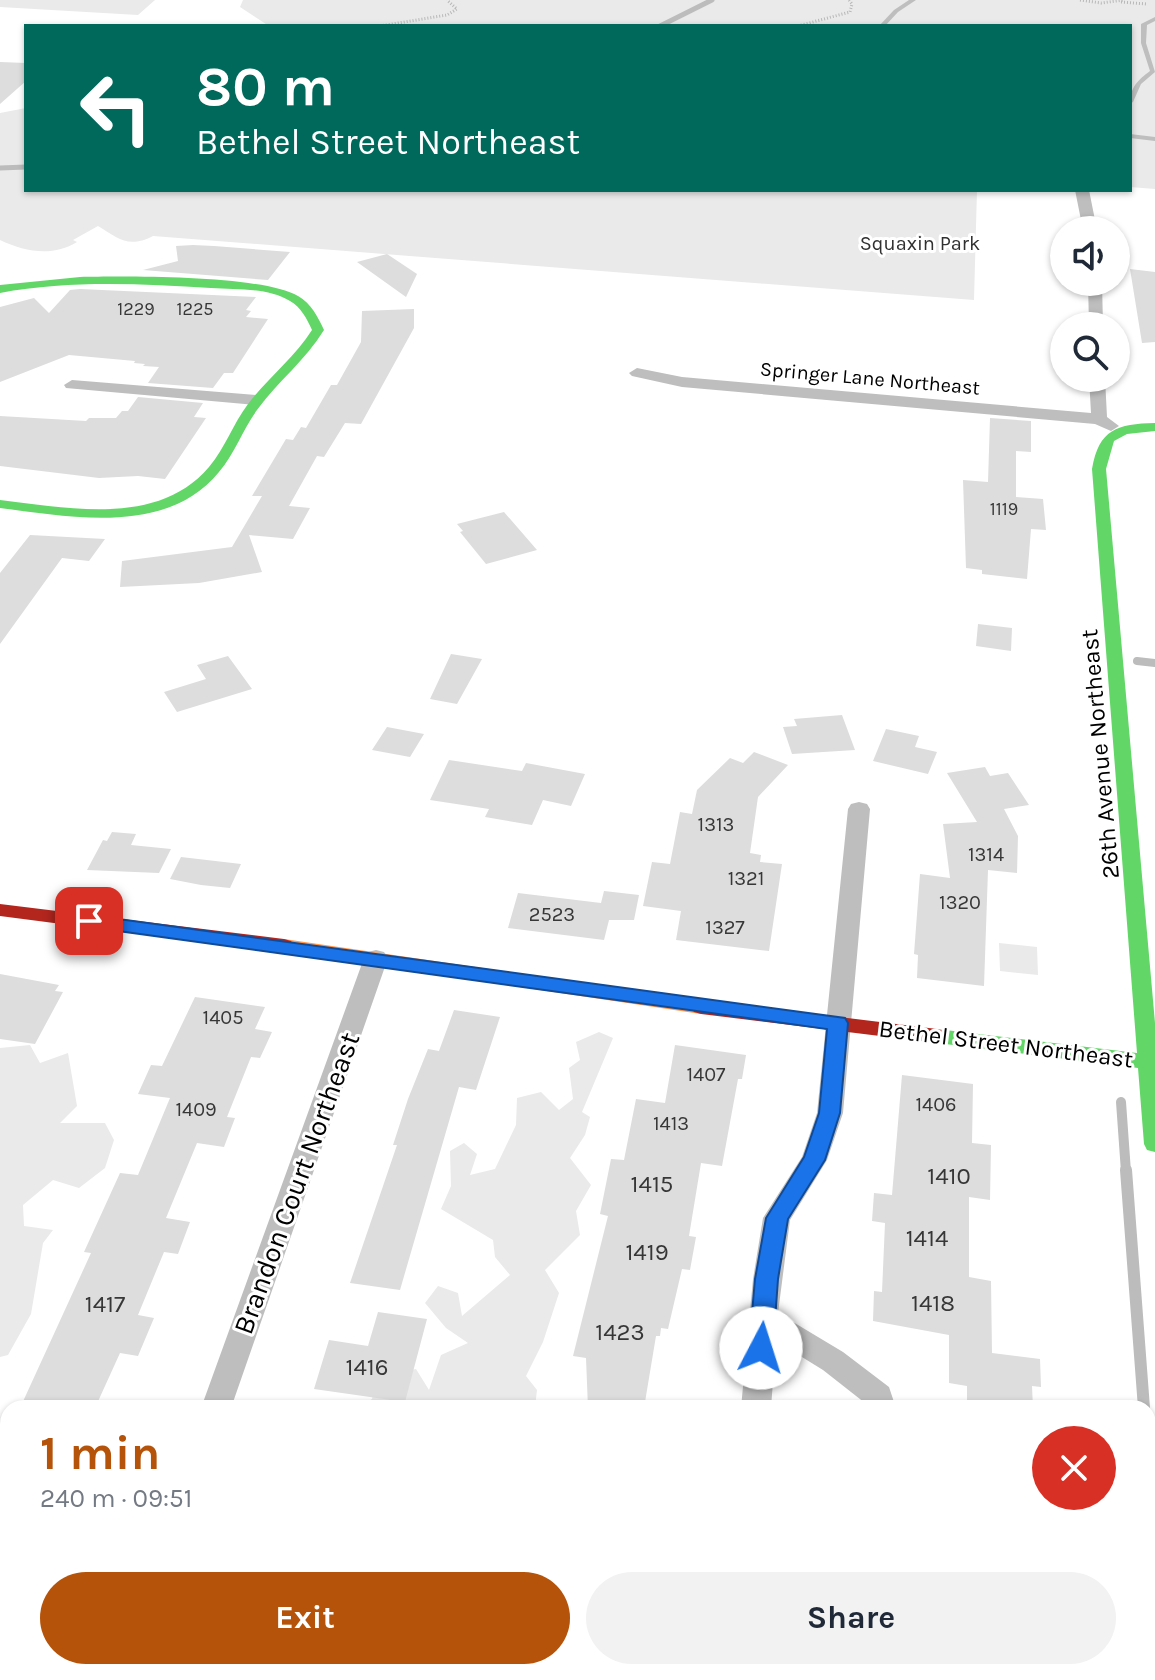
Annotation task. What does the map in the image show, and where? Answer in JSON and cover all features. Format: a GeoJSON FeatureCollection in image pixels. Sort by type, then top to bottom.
{"type":"FeatureCollection","features":[{"type":"Feature","properties":{"kind":"street"},"geometry":{"type":"LineString","coordinates":[[1082,192],[1087,216]]}},
{"type":"Feature","properties":{"kind":"street"},"geometry":{"type":"LineString","coordinates":[[0,289],[47,279],[101,277],[231,286],[292,296],[311,313],[318,330],[311,346],[257,400],[212,473],[200,484],[165,502],[137,510],[106,512],[0,504]]}},
{"type":"Feature","properties":{"kind":"street","name":"Springer Lane Northeast"},"geometry":{"type":"LineString","coordinates":[[637,373],[682,382],[1099,419]]}},
{"type":"Feature","properties":{"kind":"street"},"geometry":{"type":"LineString","coordinates":[[72,385],[257,400]]}},
{"type":"Feature","properties":{"kind":"street"},"geometry":{"type":"LineString","coordinates":[[1098,392],[1099,419],[1118,431],[1155,427]]}},
{"type":"Feature","properties":{"kind":"street","name":"26th Avenue Northeast"},"geometry":{"type":"LineString","coordinates":[[1118,431],[1105,440],[1099,452],[1099,469],[1152,1062],[1155,1144]]}},
{"type":"Feature","properties":{"kind":"street"},"geometry":{"type":"LineString","coordinates":[[757,1400],[763,1318],[777,1218],[814,1160],[830,1113],[859,809]]}},
{"type":"Feature","properties":{"kind":"street","name":"Bethel Street Northeast"},"geometry":{"type":"LineString","coordinates":[[0,910],[376,958],[702,1007],[1152,1062]]}},
{"type":"Feature","properties":{"kind":"street","name":"Brandon Court Northeast"},"geometry":{"type":"LineString","coordinates":[[219,1400],[376,958]]}},
{"type":"Feature","properties":{"kind":"street"},"geometry":{"type":"LineString","coordinates":[[763,1318],[833,1361],[879,1396],[880,1400]]}},
{"type":"Feature","properties":{"kind":"lane"},"geometry":{"type":"LineString","coordinates":[[884,24],[913,0]]}},
{"type":"Feature","properties":{"kind":"lane"},"geometry":{"type":"LineString","coordinates":[[1132,97],[1138,83],[1153,71],[1144,51],[1142,29],[1144,24],[1155,19]]}},
{"type":"Feature","properties":{"kind":"lane"},"geometry":{"type":"LineString","coordinates":[[1132,136],[1155,139]]}},
{"type":"Feature","properties":{"kind":"path"},"geometry":{"type":"LineString","coordinates":[[392,24],[447,15],[457,9],[447,0]]}},
{"type":"Feature","properties":{"kind":"path"},"geometry":{"type":"LineString","coordinates":[[805,24],[850,12],[852,4],[849,0]]}},
{"type":"Feature","properties":{"kind":"path"},"geometry":{"type":"LineString","coordinates":[[1080,0],[1155,6]]}},
{"type":"Feature","properties":{"kind":"path"},"geometry":{"type":"LineString","coordinates":[[1112,3],[1124,0]]}},
{"type":"Feature","properties":{"kind":"green space"},"geometry":{"type":"Polygon","coordinates":[[[0,0],[155,0],[138,15],[0,7],[0,0]]]}},
{"type":"Feature","properties":{"kind":"green space"},"geometry":{"type":"Polygon","coordinates":[[[243,0],[1155,0],[1155,189],[1132,187],[1132,24],[266,24],[240,7],[243,0]]]}},
{"type":"Feature","properties":{"kind":"green space","name":"Squaxin Park"},"geometry":{"type":"Polygon","coordinates":[[[24,108],[24,192],[977,192],[974,300],[153,236],[130,242],[98,226],[73,240],[77,242],[68,247],[49,251],[29,250],[0,240],[0,113],[24,108]]]}},
{"type":"Feature","properties":{"kind":"green space"},"geometry":{"type":"Polygon","coordinates":[[[999,943],[1037,947],[1038,975],[1000,971],[999,943]]]}},
{"type":"Feature","properties":{"kind":"green space"},"geometry":{"type":"Polygon","coordinates":[[[599,1032],[613,1038],[582,1112],[590,1117],[585,1135],[570,1158],[591,1185],[576,1211],[580,1235],[545,1270],[559,1293],[543,1342],[526,1376],[537,1390],[536,1400],[370,1400],[378,1376],[416,1369],[429,1390],[441,1355],[468,1343],[446,1328],[425,1303],[438,1286],[458,1293],[462,1316],[510,1275],[495,1257],[493,1240],[441,1209],[451,1186],[450,1151],[464,1143],[477,1154],[470,1175],[495,1169],[516,1125],[517,1098],[541,1092],[559,1110],[573,1099],[569,1068],[580,1060],[576,1042],[599,1032]]]}},
{"type":"Feature","properties":{"kind":"green space"},"geometry":{"type":"Polygon","coordinates":[[[30,1045],[40,1063],[68,1053],[77,1106],[60,1123],[105,1123],[114,1140],[105,1168],[79,1188],[53,1180],[23,1205],[24,1226],[53,1230],[43,1243],[31,1314],[8,1355],[0,1357],[0,1048],[30,1045]]]}},
{"type":"Feature","properties":{"kind":"building"},"geometry":{"type":"Polygon","coordinates":[[[0,62],[24,63],[24,83],[0,104],[0,62]]]}},
{"type":"Feature","properties":{"kind":"building"},"geometry":{"type":"Polygon","coordinates":[[[176,246],[290,252],[268,280],[143,270],[178,261],[176,246]]]}},
{"type":"Feature","properties":{"kind":"building"},"geometry":{"type":"Polygon","coordinates":[[[387,254],[417,274],[406,297],[357,262],[387,254]]]}},
{"type":"Feature","properties":{"kind":"building"},"geometry":{"type":"Polygon","coordinates":[[[1130,269],[1155,272],[1155,342],[1142,343],[1130,269]]]}},
{"type":"Feature","properties":{"kind":"building"},"geometry":{"type":"Polygon","coordinates":[[[70,290],[256,297],[246,310],[251,311],[246,317],[268,319],[233,373],[224,373],[213,388],[148,383],[159,367],[143,366],[145,364],[135,361],[69,355],[0,382],[0,307],[34,298],[49,313],[70,290]]]}},
{"type":"Feature","properties":{"kind":"building"},"geometry":{"type":"Polygon","coordinates":[[[414,309],[414,328],[361,424],[345,423],[324,457],[317,456],[289,506],[310,508],[293,539],[249,535],[262,572],[199,583],[120,587],[122,561],[232,547],[262,496],[252,496],[286,439],[293,440],[301,427],[306,428],[331,385],[337,385],[361,342],[362,311],[414,309]]]}},
{"type":"Feature","properties":{"kind":"building"},"geometry":{"type":"Polygon","coordinates":[[[138,397],[203,403],[194,417],[206,418],[165,479],[138,476],[99,478],[0,466],[0,416],[86,421],[89,418],[116,418],[122,411],[128,411],[138,397]]]}},
{"type":"Feature","properties":{"kind":"building"},"geometry":{"type":"Polygon","coordinates":[[[990,418],[1031,421],[1031,452],[1016,451],[1016,497],[1043,499],[1046,530],[1031,529],[1027,579],[982,574],[982,570],[966,568],[963,480],[988,482],[990,418]]]}},
{"type":"Feature","properties":{"kind":"building"},"geometry":{"type":"Polygon","coordinates":[[[504,512],[537,550],[486,564],[457,524],[504,512]]]}},
{"type":"Feature","properties":{"kind":"building"},"geometry":{"type":"Polygon","coordinates":[[[30,535],[105,539],[89,561],[62,558],[0,644],[0,573],[30,535]]]}},
{"type":"Feature","properties":{"kind":"building"},"geometry":{"type":"Polygon","coordinates":[[[978,624],[1012,628],[1011,651],[976,646],[978,624]]]}},
{"type":"Feature","properties":{"kind":"building"},"geometry":{"type":"Polygon","coordinates":[[[451,654],[482,659],[457,704],[430,699],[451,654]]]}},
{"type":"Feature","properties":{"kind":"building"},"geometry":{"type":"Polygon","coordinates":[[[228,656],[252,689],[177,712],[164,692],[206,679],[197,665],[228,656]]]}},
{"type":"Feature","properties":{"kind":"building"},"geometry":{"type":"Polygon","coordinates":[[[842,715],[855,750],[792,754],[783,727],[797,726],[794,719],[842,715]]]}},
{"type":"Feature","properties":{"kind":"building"},"geometry":{"type":"Polygon","coordinates":[[[387,727],[424,734],[410,757],[372,750],[387,727]]]}},
{"type":"Feature","properties":{"kind":"building"},"geometry":{"type":"Polygon","coordinates":[[[886,729],[919,736],[915,747],[937,752],[928,774],[873,761],[886,729]]]}},
{"type":"Feature","properties":{"kind":"building"},"geometry":{"type":"Polygon","coordinates":[[[754,752],[788,765],[758,797],[750,853],[761,855],[760,862],[782,864],[769,951],[676,940],[681,911],[643,906],[652,862],[670,864],[680,812],[692,814],[697,790],[730,758],[743,763],[754,752]]]}},
{"type":"Feature","properties":{"kind":"building"},"geometry":{"type":"Polygon","coordinates":[[[449,760],[522,771],[526,763],[585,774],[571,806],[543,800],[532,825],[485,817],[489,809],[430,800],[449,760]]]}},
{"type":"Feature","properties":{"kind":"building"},"geometry":{"type":"Polygon","coordinates":[[[985,767],[990,776],[1008,773],[1029,805],[1004,809],[1018,836],[1017,873],[988,870],[984,986],[917,978],[918,955],[914,954],[920,874],[950,878],[943,824],[977,822],[947,773],[985,767]]]}},
{"type":"Feature","properties":{"kind":"building"},"geometry":{"type":"Polygon","coordinates":[[[112,832],[136,834],[131,845],[171,849],[159,873],[87,870],[103,840],[107,841],[112,832]]]}},
{"type":"Feature","properties":{"kind":"building"},"geometry":{"type":"Polygon","coordinates":[[[181,857],[241,864],[230,888],[201,885],[170,879],[181,857]]]}},
{"type":"Feature","properties":{"kind":"building"},"geometry":{"type":"Polygon","coordinates":[[[604,891],[639,895],[634,920],[609,920],[604,940],[508,928],[518,893],[601,903],[604,891]]]}},
{"type":"Feature","properties":{"kind":"building"},"geometry":{"type":"Polygon","coordinates":[[[0,974],[59,985],[55,991],[63,992],[35,1044],[0,1039],[0,974]]]}},
{"type":"Feature","properties":{"kind":"building"},"geometry":{"type":"Polygon","coordinates":[[[195,997],[265,1007],[255,1029],[272,1032],[260,1058],[251,1057],[227,1117],[235,1118],[224,1147],[197,1143],[166,1218],[190,1222],[178,1254],[164,1252],[138,1315],[154,1318],[138,1356],[120,1353],[99,1400],[24,1400],[91,1253],[84,1252],[120,1173],[138,1175],[170,1098],[138,1094],[151,1065],[162,1066],[195,997]]]}},
{"type":"Feature","properties":{"kind":"building"},"geometry":{"type":"Polygon","coordinates":[[[454,1010],[500,1017],[476,1090],[459,1087],[400,1290],[350,1283],[397,1145],[393,1145],[408,1099],[428,1049],[439,1051],[454,1010]]]}},
{"type":"Feature","properties":{"kind":"building"},"geometry":{"type":"Polygon","coordinates":[[[675,1045],[746,1055],[742,1079],[738,1079],[722,1166],[701,1163],[689,1236],[696,1237],[690,1270],[682,1269],[668,1329],[661,1328],[660,1336],[656,1336],[645,1400],[588,1400],[586,1358],[573,1356],[608,1216],[600,1214],[611,1159],[624,1160],[636,1099],[665,1103],[675,1045]]]}},
{"type":"Feature","properties":{"kind":"building"},"geometry":{"type":"Polygon","coordinates":[[[902,1075],[973,1084],[972,1143],[991,1145],[990,1200],[969,1197],[969,1277],[991,1281],[992,1353],[1040,1359],[1041,1387],[1032,1386],[1033,1400],[967,1400],[967,1386],[949,1383],[949,1335],[873,1321],[874,1291],[882,1292],[885,1223],[872,1221],[874,1193],[892,1195],[902,1075]]]}},
{"type":"Feature","properties":{"kind":"building"},"geometry":{"type":"Polygon","coordinates":[[[378,1312],[427,1319],[406,1400],[314,1389],[329,1340],[368,1346],[378,1312]]]}},
{"type":"Feature","properties":{"kind":"waterway"},"geometry":{"type":"LineString","coordinates":[[664,24],[712,0]]}},
{"type":"Feature","properties":{"kind":"waterway"},"geometry":{"type":"LineString","coordinates":[[0,168],[24,167]]}},
{"type":"Feature","properties":{"kind":"waterway"},"geometry":{"type":"LineString","coordinates":[[1137,661],[1155,663]]}},
{"type":"Feature","properties":{"kind":"waterway"},"geometry":{"type":"LineString","coordinates":[[1121,1102],[1126,1172]]}},
{"type":"Feature","properties":{"kind":"waterway"},"geometry":{"type":"LineString","coordinates":[[1126,1170],[1143,1400]]}},
{"type":"Feature","properties":{"kind":"traffic: fast"},"geometry":{"type":"LineString","coordinates":[[0,289],[54,281],[107,280],[264,288],[283,293],[301,303],[318,330],[251,409],[213,471],[193,490],[169,503],[113,513],[0,504]]}},
{"type":"Feature","properties":{"kind":"traffic: fast"},"geometry":{"type":"LineString","coordinates":[[1155,427],[1132,428],[1115,434],[1105,446],[1099,469],[1155,1144]]}},
{"type":"Feature","properties":{"kind":"traffic: fast"},"geometry":{"type":"LineString","coordinates":[[937,1036],[1149,1062]]}},
{"type":"Feature","properties":{"kind":"traffic: slow"},"geometry":{"type":"LineString","coordinates":[[284,946],[701,1007]]}},
{"type":"Feature","properties":{"kind":"traffic: jam"},"geometry":{"type":"LineString","coordinates":[[0,910],[284,946]]}},
{"type":"Feature","properties":{"kind":"traffic: jam"},"geometry":{"type":"LineString","coordinates":[[701,1007],[937,1036]]}},
{"type":"Feature","properties":{"kind":"route"},"geometry":{"type":"LineString","coordinates":[[89,921],[376,958],[702,1007],[838,1023],[830,1113],[814,1160],[777,1218],[767,1279],[761,1348]]}}]}
